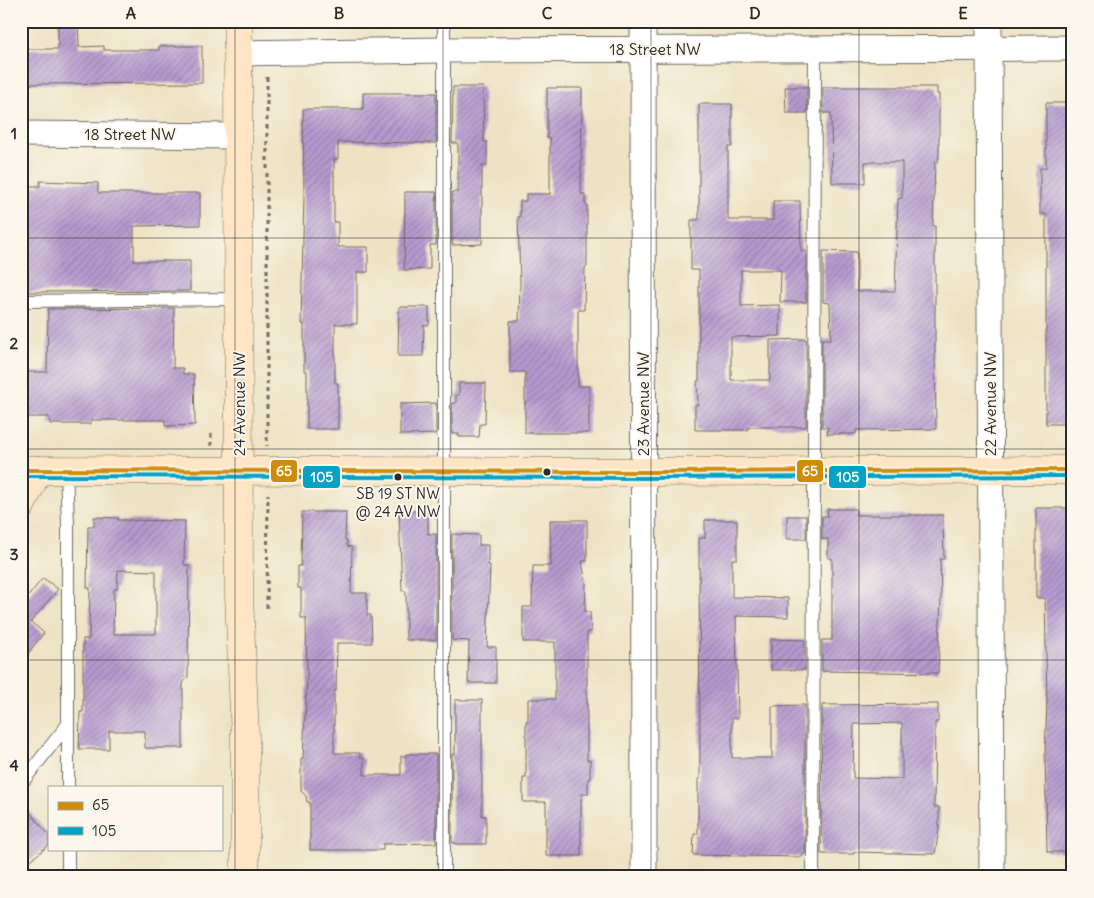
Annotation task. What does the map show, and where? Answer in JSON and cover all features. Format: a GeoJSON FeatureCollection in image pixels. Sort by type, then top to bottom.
{"type":"FeatureCollection","features":[{"type":"Feature","properties":{"kind":"street","name":"24 Avenue NW"},"geometry":{"type":"LineString","coordinates":[[238,21],[239,595],[245,738],[246,877]]}},
{"type":"Feature","properties":{"kind":"street","name":"23 Avenue NW"},"geometry":{"type":"LineString","coordinates":[[643,21],[644,877]]}},
{"type":"Feature","properties":{"kind":"street","name":"22 Avenue NW"},"geometry":{"type":"LineString","coordinates":[[989,21],[992,877]]}},
{"type":"Feature","properties":{"kind":"street","name":"18 Street NW"},"geometry":{"type":"LineString","coordinates":[[238,53],[444,50],[1073,48]]}},
{"type":"Feature","properties":{"kind":"street","name":"18 Street NW"},"geometry":{"type":"LineString","coordinates":[[21,134],[238,136]]}},
{"type":"Feature","properties":{"kind":"street"},"geometry":{"type":"LineString","coordinates":[[21,506],[30,470],[643,472],[1073,470]]}},
{"type":"Feature","properties":{"kind":"lane"},"geometry":{"type":"LineString","coordinates":[[444,21],[444,877]]}},
{"type":"Feature","properties":{"kind":"lane"},"geometry":{"type":"LineString","coordinates":[[814,877],[815,49]]}},
{"type":"Feature","properties":{"kind":"lane"},"geometry":{"type":"LineString","coordinates":[[21,301],[239,299]]}},
{"type":"Feature","properties":{"kind":"lane"},"geometry":{"type":"LineString","coordinates":[[66,471],[68,524],[68,786]]}},
{"type":"Feature","properties":{"kind":"lane"},"geometry":{"type":"LineString","coordinates":[[21,784],[68,724]]}},
{"type":"Feature","properties":{"kind":"lane"},"geometry":{"type":"LineString","coordinates":[[68,850],[68,877]]}},
{"type":"Feature","properties":{"kind":"path"},"geometry":{"type":"LineString","coordinates":[[267,74],[267,441]]}},
{"type":"Feature","properties":{"kind":"building"},"geometry":{"type":"Polygon","coordinates":[[[58,21],[78,21],[79,47],[104,46],[104,50],[159,50],[159,46],[202,46],[202,83],[21,84],[21,49],[58,49],[58,21]]]}},
{"type":"Feature","properties":{"kind":"building"},"geometry":{"type":"Polygon","coordinates":[[[453,87],[483,87],[484,142],[487,142],[487,166],[482,166],[482,244],[452,245],[452,192],[458,192],[458,143],[452,143],[453,87]]]}},
{"type":"Feature","properties":{"kind":"building"},"geometry":{"type":"Polygon","coordinates":[[[785,87],[807,87],[807,113],[786,113],[785,87]]]}},
{"type":"Feature","properties":{"kind":"building"},"geometry":{"type":"Polygon","coordinates":[[[823,87],[937,87],[937,94],[939,94],[939,154],[938,162],[935,162],[933,226],[935,226],[936,429],[856,430],[856,434],[827,434],[828,427],[822,427],[822,339],[831,339],[830,303],[823,302],[823,251],[857,252],[857,291],[895,291],[898,199],[902,198],[902,162],[865,162],[865,183],[832,183],[831,113],[823,113],[823,87]]]}},
{"type":"Feature","properties":{"kind":"building"},"geometry":{"type":"Polygon","coordinates":[[[547,88],[582,88],[581,194],[585,194],[585,204],[587,204],[587,267],[585,267],[584,310],[578,310],[578,386],[589,386],[589,433],[525,433],[525,372],[510,372],[510,321],[519,321],[518,217],[520,217],[520,201],[526,201],[526,194],[550,194],[550,138],[547,138],[547,88]]]}},
{"type":"Feature","properties":{"kind":"building"},"geometry":{"type":"Polygon","coordinates":[[[363,93],[436,93],[436,143],[338,142],[338,159],[334,159],[334,222],[338,222],[338,247],[368,247],[368,272],[357,272],[357,324],[335,324],[335,383],[338,383],[338,429],[307,429],[307,371],[304,371],[304,324],[301,324],[304,196],[303,109],[363,109],[363,93]]]}},
{"type":"Feature","properties":{"kind":"building"},"geometry":{"type":"Polygon","coordinates":[[[1046,103],[1073,103],[1073,424],[1046,424],[1046,214],[1040,214],[1040,168],[1046,168],[1046,103]]]}},
{"type":"Feature","properties":{"kind":"building"},"geometry":{"type":"Polygon","coordinates":[[[699,104],[732,104],[732,147],[728,147],[728,220],[773,220],[773,201],[800,201],[801,251],[806,251],[806,302],[780,302],[781,270],[741,270],[741,306],[780,305],[780,336],[731,337],[731,380],[770,380],[770,340],[806,339],[806,427],[748,427],[748,430],[695,430],[695,405],[698,405],[697,381],[699,381],[699,270],[691,270],[691,220],[699,220],[699,104]]]}},
{"type":"Feature","properties":{"kind":"building"},"geometry":{"type":"Polygon","coordinates":[[[40,181],[98,183],[98,193],[200,193],[200,225],[134,226],[134,261],[190,261],[190,291],[21,292],[21,186],[40,186],[40,181]]]}},
{"type":"Feature","properties":{"kind":"building"},"geometry":{"type":"Polygon","coordinates":[[[405,192],[436,192],[436,245],[430,245],[430,269],[404,270],[405,192]]]}},
{"type":"Feature","properties":{"kind":"building"},"geometry":{"type":"Polygon","coordinates":[[[399,307],[429,307],[429,325],[424,325],[423,356],[398,356],[399,307]]]}},
{"type":"Feature","properties":{"kind":"building"},"geometry":{"type":"Polygon","coordinates":[[[174,308],[173,368],[183,368],[183,374],[194,374],[195,425],[165,426],[165,420],[91,420],[91,424],[50,424],[49,417],[22,417],[22,372],[47,372],[48,309],[174,308]]]}},
{"type":"Feature","properties":{"kind":"building"},"geometry":{"type":"Polygon","coordinates":[[[459,383],[486,383],[485,424],[480,424],[479,437],[459,437],[459,434],[452,434],[452,403],[456,403],[456,395],[459,395],[459,383]]]}},
{"type":"Feature","properties":{"kind":"building"},"geometry":{"type":"Polygon","coordinates":[[[436,403],[436,434],[400,435],[400,404],[436,403]]]}},
{"type":"Feature","properties":{"kind":"building"},"geometry":{"type":"Polygon","coordinates":[[[1036,508],[1069,508],[1069,557],[1073,557],[1073,852],[1047,852],[1045,598],[1036,598],[1036,508]]]}},
{"type":"Feature","properties":{"kind":"building"},"geometry":{"type":"Polygon","coordinates":[[[827,509],[856,509],[856,515],[943,515],[944,559],[940,559],[941,597],[938,673],[822,671],[822,640],[832,640],[832,558],[828,558],[828,539],[822,539],[822,516],[828,516],[827,509]]]}},
{"type":"Feature","properties":{"kind":"building"},"geometry":{"type":"Polygon","coordinates":[[[399,511],[428,511],[428,534],[436,534],[436,640],[406,640],[406,591],[402,591],[399,511]]]}},
{"type":"Feature","properties":{"kind":"building"},"geometry":{"type":"Polygon","coordinates":[[[302,512],[346,512],[345,540],[347,540],[347,546],[352,547],[351,593],[367,593],[367,615],[371,615],[372,643],[337,643],[336,691],[334,691],[334,753],[360,753],[360,758],[364,758],[364,775],[401,775],[401,756],[406,756],[406,754],[436,754],[436,843],[383,844],[383,850],[310,850],[310,802],[307,802],[306,796],[301,791],[301,759],[303,759],[307,676],[306,618],[301,618],[301,588],[298,588],[298,566],[301,566],[302,512]]]}},
{"type":"Feature","properties":{"kind":"building"},"geometry":{"type":"Polygon","coordinates":[[[787,516],[806,516],[806,539],[787,539],[787,516]]]}},
{"type":"Feature","properties":{"kind":"building"},"geometry":{"type":"Polygon","coordinates":[[[94,517],[118,518],[118,520],[185,521],[184,565],[189,565],[188,677],[183,683],[183,748],[145,748],[145,731],[109,731],[109,749],[79,749],[80,712],[83,712],[83,639],[89,639],[90,588],[87,588],[88,526],[94,526],[94,517]],[[118,570],[117,589],[114,589],[113,634],[156,634],[156,571],[118,570]]]}},
{"type":"Feature","properties":{"kind":"building"},"geometry":{"type":"Polygon","coordinates":[[[550,520],[587,520],[587,561],[582,561],[586,584],[585,612],[590,612],[591,632],[587,632],[587,760],[590,760],[590,779],[588,779],[588,794],[582,794],[581,802],[581,856],[546,856],[546,802],[523,802],[523,778],[526,778],[528,699],[555,699],[555,642],[523,642],[523,607],[532,607],[533,566],[551,566],[550,520]]]}},
{"type":"Feature","properties":{"kind":"building"},"geometry":{"type":"Polygon","coordinates":[[[705,520],[737,520],[737,559],[732,559],[732,597],[788,598],[788,617],[736,616],[738,718],[732,718],[732,758],[772,758],[772,706],[805,705],[805,854],[802,854],[802,857],[693,855],[694,834],[698,834],[698,779],[700,779],[699,538],[705,538],[705,520]]]}},
{"type":"Feature","properties":{"kind":"building"},"geometry":{"type":"Polygon","coordinates":[[[452,534],[479,535],[479,545],[488,545],[488,565],[490,565],[487,647],[496,647],[496,683],[468,683],[469,641],[452,640],[452,534]]]}},
{"type":"Feature","properties":{"kind":"building"},"geometry":{"type":"Polygon","coordinates":[[[43,578],[58,589],[31,622],[44,633],[21,662],[21,605],[43,578]]]}},
{"type":"Feature","properties":{"kind":"building"},"geometry":{"type":"Polygon","coordinates":[[[771,639],[805,640],[805,670],[771,670],[771,639]]]}},
{"type":"Feature","properties":{"kind":"building"},"geometry":{"type":"Polygon","coordinates":[[[455,700],[482,700],[482,816],[486,816],[486,844],[452,843],[452,754],[455,754],[455,700]]]}},
{"type":"Feature","properties":{"kind":"building"},"geometry":{"type":"Polygon","coordinates":[[[938,704],[938,722],[935,722],[934,807],[939,807],[939,829],[935,854],[854,852],[854,854],[821,854],[822,705],[938,704]],[[902,723],[854,724],[853,778],[902,779],[902,723]]]}},
{"type":"Feature","properties":{"kind":"building"},"geometry":{"type":"Polygon","coordinates":[[[21,802],[48,834],[48,846],[21,868],[21,802]]]}},
{"type":"Feature","properties":{"kind":"transit line","name":"65"},"geometry":{"type":"LineString","coordinates":[[21,470],[643,472],[1073,470]]}},
{"type":"Feature","properties":{"kind":"transit line","name":"105"},"geometry":{"type":"LineString","coordinates":[[21,476],[643,478],[1073,476]]}},
{"type":"Feature","properties":{"kind":"place","name":"SB 19 ST NW @ 24 AV NW"},"geometry":{"type":"Point","coordinates":[398,477]}}]}
